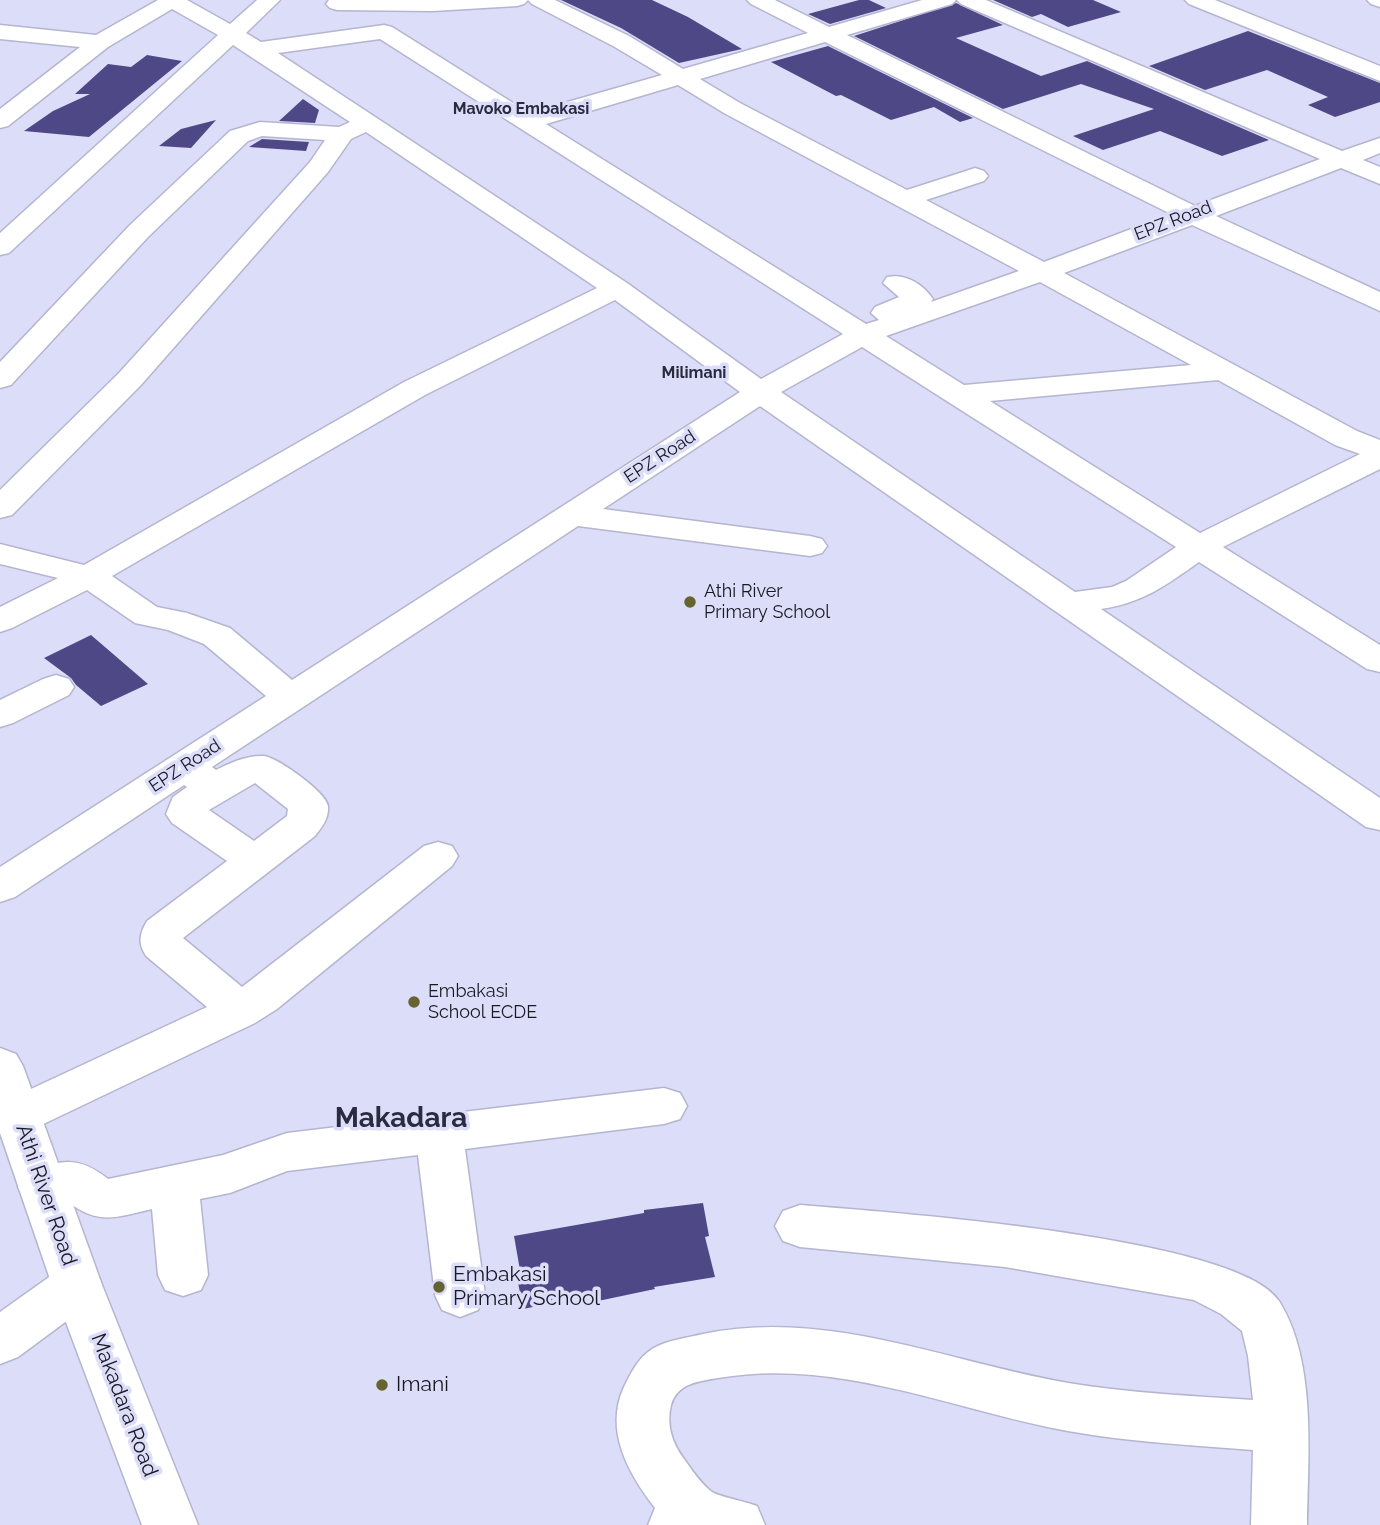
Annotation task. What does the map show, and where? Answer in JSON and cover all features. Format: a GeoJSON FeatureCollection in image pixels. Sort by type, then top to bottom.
{"type":"FeatureCollection","features":[{"type":"Feature","properties":{"kind":"street"},"geometry":{"type":"LineString","coordinates":[[2,117],[100,42],[172,0],[245,42],[355,128],[617,289],[760,392],[1380,817]]}},
{"type":"Feature","properties":{"kind":"street"},"geometry":{"type":"LineString","coordinates":[[0,247],[245,42],[269,0]]}},
{"type":"Feature","properties":{"kind":"street"},"geometry":{"type":"LineString","coordinates":[[333,2],[433,5],[517,0]]}},
{"type":"Feature","properties":{"kind":"street"},"geometry":{"type":"LineString","coordinates":[[539,0],[621,41],[732,108],[1042,272],[1346,438],[1380,451]]}},
{"type":"Feature","properties":{"kind":"street"},"geometry":{"type":"LineString","coordinates":[[758,0],[1191,214],[1380,303]]}},
{"type":"Feature","properties":{"kind":"street"},"geometry":{"type":"LineString","coordinates":[[526,122],[945,0]]}},
{"type":"Feature","properties":{"kind":"street"},"geometry":{"type":"LineString","coordinates":[[968,0],[1380,176]]}},
{"type":"Feature","properties":{"kind":"street"},"geometry":{"type":"LineString","coordinates":[[1196,0],[1380,74]]}},
{"type":"Feature","properties":{"kind":"street"},"geometry":{"type":"LineString","coordinates":[[333,2],[873,332],[957,395],[1380,661]]}},
{"type":"Feature","properties":{"kind":"street"},"geometry":{"type":"LineString","coordinates":[[0,32],[100,42]]}},
{"type":"Feature","properties":{"kind":"street"},"geometry":{"type":"LineString","coordinates":[[245,42],[384,32]]}},
{"type":"Feature","properties":{"kind":"street"},"geometry":{"type":"LineString","coordinates":[[0,379],[139,231],[239,136],[260,129],[355,128]]}},
{"type":"Feature","properties":{"kind":"street"},"geometry":{"type":"LineString","coordinates":[[0,508],[130,379],[355,128]]}},
{"type":"Feature","properties":{"kind":"street","name":"EPZ Road"},"geometry":{"type":"LineString","coordinates":[[0,887],[199,777],[290,697],[793,371],[873,332],[1042,272],[1380,145]]}},
{"type":"Feature","properties":{"kind":"street"},"geometry":{"type":"LineString","coordinates":[[905,199],[975,176]]}},
{"type":"Feature","properties":{"kind":"street"},"geometry":{"type":"LineString","coordinates":[[873,332],[874,317],[919,299],[897,283]]}},
{"type":"Feature","properties":{"kind":"street"},"geometry":{"type":"LineString","coordinates":[[0,621],[89,576],[364,414],[530,327],[617,289]]}},
{"type":"Feature","properties":{"kind":"street"},"geometry":{"type":"LineString","coordinates":[[957,395],[1224,371]]}},
{"type":"Feature","properties":{"kind":"street"},"geometry":{"type":"LineString","coordinates":[[1069,603],[1120,596],[1138,588],[1199,547],[1256,516],[1380,457]]}},
{"type":"Feature","properties":{"kind":"street"},"geometry":{"type":"LineString","coordinates":[[569,516],[810,546]]}},
{"type":"Feature","properties":{"kind":"street"},"geometry":{"type":"LineString","coordinates":[[0,554],[89,576],[147,616],[175,620],[217,636],[290,697]]}},
{"type":"Feature","properties":{"kind":"street"},"geometry":{"type":"LineString","coordinates":[[0,715],[56,687]]}},
{"type":"Feature","properties":{"kind":"street"},"geometry":{"type":"LineString","coordinates":[[239,1011],[207,980],[161,945],[162,932],[255,861],[307,819],[308,804],[263,769],[199,777],[186,814],[255,861]]}},
{"type":"Feature","properties":{"kind":"street"},"geometry":{"type":"LineString","coordinates":[[19,1115],[239,1011],[261,997],[438,856]]}},
{"type":"Feature","properties":{"kind":"street","name":"Athi River Road"},"geometry":{"type":"LineString","coordinates":[[0,1066],[77,1284]]}},
{"type":"Feature","properties":{"kind":"street"},"geometry":{"type":"LineString","coordinates":[[42,1187],[75,1180],[98,1198],[106,1199],[230,1173],[264,1158],[286,1153],[664,1106]]}},
{"type":"Feature","properties":{"kind":"street"},"geometry":{"type":"LineString","coordinates":[[439,1133],[460,1295]]}},
{"type":"Feature","properties":{"kind":"street"},"geometry":{"type":"LineString","coordinates":[[174,1185],[183,1275]]}},
{"type":"Feature","properties":{"kind":"street"},"geometry":{"type":"LineString","coordinates":[[800,1226],[1044,1251],[1213,1285],[1239,1299],[1260,1315],[1270,1336],[1275,1361],[1279,1427],[1279,1525]]}},
{"type":"Feature","properties":{"kind":"street"},"geometry":{"type":"LineString","coordinates":[[0,1340],[77,1284]]}},
{"type":"Feature","properties":{"kind":"street","name":"Makadara Road"},"geometry":{"type":"LineString","coordinates":[[77,1284],[170,1525]]}},
{"type":"Feature","properties":{"kind":"street"},"geometry":{"type":"LineString","coordinates":[[703,1522],[681,1498],[652,1458],[643,1436],[640,1416],[653,1383],[660,1375],[673,1364],[710,1355],[787,1349],[834,1354],[1067,1407],[1279,1427]]}},
{"type":"Feature","properties":{"kind":"building"},"geometry":{"type":"Polygon","coordinates":[[[561,0],[652,0],[688,17],[742,49],[679,63],[621,28],[561,0]]]}},
{"type":"Feature","properties":{"kind":"building"},"geometry":{"type":"Polygon","coordinates":[[[859,0],[869,0],[886,8],[830,24],[808,14],[859,0]]]}},
{"type":"Feature","properties":{"kind":"building"},"geometry":{"type":"Polygon","coordinates":[[[993,0],[1093,0],[1121,12],[1068,27],[1041,14],[1032,17],[993,0]]]}},
{"type":"Feature","properties":{"kind":"building"},"geometry":{"type":"Polygon","coordinates":[[[956,3],[1003,25],[956,38],[1041,76],[1087,61],[1269,140],[1222,156],[1160,131],[1103,150],[1073,136],[1154,109],[1081,84],[1003,109],[854,36],[956,3]]]}},
{"type":"Feature","properties":{"kind":"building"},"geometry":{"type":"Polygon","coordinates":[[[1248,31],[1380,83],[1380,102],[1335,117],[1308,105],[1328,97],[1267,70],[1205,90],[1149,66],[1248,31]]]}},
{"type":"Feature","properties":{"kind":"building"},"geometry":{"type":"Polygon","coordinates":[[[828,46],[973,118],[960,122],[934,107],[891,120],[841,95],[836,96],[771,62],[828,46]]]}},
{"type":"Feature","properties":{"kind":"building"},"geometry":{"type":"Polygon","coordinates":[[[147,55],[182,61],[89,137],[24,131],[53,111],[90,94],[75,94],[108,64],[131,67],[147,55]]]}},
{"type":"Feature","properties":{"kind":"building"},"geometry":{"type":"Polygon","coordinates":[[[303,99],[319,110],[315,123],[279,121],[303,99]]]}},
{"type":"Feature","properties":{"kind":"building"},"geometry":{"type":"Polygon","coordinates":[[[216,120],[191,148],[159,146],[181,129],[216,120]]]}},
{"type":"Feature","properties":{"kind":"building"},"geometry":{"type":"Polygon","coordinates":[[[262,139],[309,142],[306,151],[249,147],[262,139]]]}},
{"type":"Feature","properties":{"kind":"building"},"geometry":{"type":"Polygon","coordinates":[[[91,635],[148,684],[101,706],[44,658],[91,635]]]}},
{"type":"Feature","properties":{"kind":"building"},"geometry":{"type":"Polygon","coordinates":[[[703,1203],[709,1236],[705,1237],[715,1277],[654,1287],[655,1289],[598,1301],[596,1294],[523,1309],[514,1236],[644,1213],[644,1210],[703,1203]]]}},
{"type":"Feature","properties":{"kind":"place","name":"Athi River Primary School"},"geometry":{"type":"Point","coordinates":[690,602]}},
{"type":"Feature","properties":{"kind":"place","name":"Embakasi School ECDE"},"geometry":{"type":"Point","coordinates":[414,1002]}},
{"type":"Feature","properties":{"kind":"place","name":"Embakasi Primary School"},"geometry":{"type":"Point","coordinates":[439,1287]}},
{"type":"Feature","properties":{"kind":"place","name":"Imani"},"geometry":{"type":"Point","coordinates":[382,1385]}},
{"type":"Feature","properties":{"kind":"district","name":"Mavoko Embakasi"},"geometry":{"type":"Point","coordinates":[521,109]}},
{"type":"Feature","properties":{"kind":"district","name":"Milimani"},"geometry":{"type":"Point","coordinates":[694,373]}},
{"type":"Feature","properties":{"kind":"district","name":"Makadara"},"geometry":{"type":"Point","coordinates":[401,1119]}}]}
